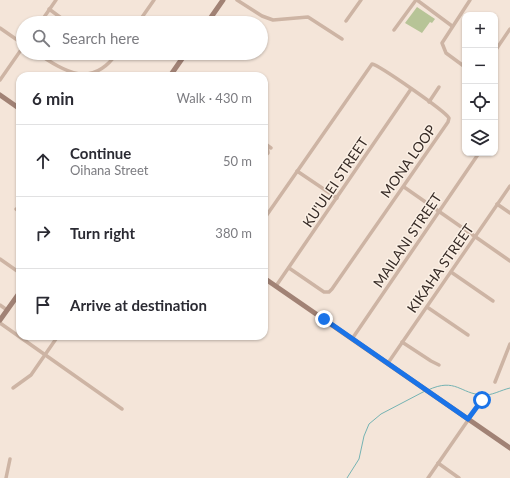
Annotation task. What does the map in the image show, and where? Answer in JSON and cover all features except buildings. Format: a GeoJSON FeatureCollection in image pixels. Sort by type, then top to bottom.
{"type":"FeatureCollection","features":[{"type":"Feature","properties":{"kind":"street"},"geometry":{"type":"LineString","coordinates":[[44,16],[56,0]]}},
{"type":"Feature","properties":{"kind":"street"},"geometry":{"type":"LineString","coordinates":[[143,16],[154,0]]}},
{"type":"Feature","properties":{"kind":"street"},"geometry":{"type":"LineString","coordinates":[[212,16],[222,0]]}},
{"type":"Feature","properties":{"kind":"street"},"geometry":{"type":"LineString","coordinates":[[237,0],[262,16]]}},
{"type":"Feature","properties":{"kind":"street"},"geometry":{"type":"LineString","coordinates":[[346,21],[361,0]]}},
{"type":"Feature","properties":{"kind":"street"},"geometry":{"type":"LineString","coordinates":[[394,30],[416,0],[452,26]]}},
{"type":"Feature","properties":{"kind":"street"},"geometry":{"type":"LineString","coordinates":[[462,65],[446,53],[442,47],[443,40],[470,0]]}},
{"type":"Feature","properties":{"kind":"street"},"geometry":{"type":"LineString","coordinates":[[49,9],[58,16]]}},
{"type":"Feature","properties":{"kind":"street"},"geometry":{"type":"LineString","coordinates":[[268,18],[273,20],[308,17],[342,39]]}},
{"type":"Feature","properties":{"kind":"street"},"geometry":{"type":"LineString","coordinates":[[0,28],[16,40]]}},
{"type":"Feature","properties":{"kind":"street"},"geometry":{"type":"LineString","coordinates":[[496,48],[510,29]]}},
{"type":"Feature","properties":{"kind":"street"},"geometry":{"type":"LineString","coordinates":[[0,80],[16,56]]}},
{"type":"Feature","properties":{"kind":"street"},"geometry":{"type":"LineString","coordinates":[[47,60],[68,72]]}},
{"type":"Feature","properties":{"kind":"street"},"geometry":{"type":"LineString","coordinates":[[94,72],[112,60]]}},
{"type":"Feature","properties":{"kind":"street"},"geometry":{"type":"LineString","coordinates":[[173,72],[181,60]]}},
{"type":"Feature","properties":{"kind":"street","name":"MONA LOOP"},"geometry":{"type":"LineString","coordinates":[[268,213],[372,64],[429,102],[446,114],[449,118],[448,122],[404,187],[329,292],[324,292],[289,268]]}},
{"type":"Feature","properties":{"kind":"street"},"geometry":{"type":"LineString","coordinates":[[429,102],[439,87]]}},
{"type":"Feature","properties":{"kind":"street","name":"KU'ULEI STREET"},"geometry":{"type":"LineString","coordinates":[[276,286],[411,90]]}},
{"type":"Feature","properties":{"kind":"street"},"geometry":{"type":"LineString","coordinates":[[0,95],[16,106]]}},
{"type":"Feature","properties":{"kind":"street","name":"MAILANI STREET"},"geometry":{"type":"LineString","coordinates":[[352,339],[477,156]]}},
{"type":"Feature","properties":{"kind":"street"},"geometry":{"type":"LineString","coordinates":[[297,172],[337,198]]}},
{"type":"Feature","properties":{"kind":"street","name":"KIKAHA STREET"},"geometry":{"type":"LineString","coordinates":[[388,363],[510,186]]}},
{"type":"Feature","properties":{"kind":"street"},"geometry":{"type":"LineString","coordinates":[[404,187],[510,261]]}},
{"type":"Feature","properties":{"kind":"street"},"geometry":{"type":"LineString","coordinates":[[497,204],[510,213]]}},
{"type":"Feature","properties":{"kind":"street"},"geometry":{"type":"LineString","coordinates":[[0,260],[16,270]]}},
{"type":"Feature","properties":{"kind":"street"},"geometry":{"type":"LineString","coordinates":[[450,272],[493,301]]}},
{"type":"Feature","properties":{"kind":"street"},"geometry":{"type":"LineString","coordinates":[[268,281],[510,448]]}},
{"type":"Feature","properties":{"kind":"street"},"geometry":{"type":"LineString","coordinates":[[16,298],[0,322],[16,334]]}},
{"type":"Feature","properties":{"kind":"street"},"geometry":{"type":"LineString","coordinates":[[0,305],[7,310]]}},
{"type":"Feature","properties":{"kind":"street"},"geometry":{"type":"LineString","coordinates":[[427,306],[468,335]]}},
{"type":"Feature","properties":{"kind":"street"},"geometry":{"type":"LineString","coordinates":[[25,340],[122,410]]}},
{"type":"Feature","properties":{"kind":"street"},"geometry":{"type":"LineString","coordinates":[[14,388],[31,375],[55,340]]}},
{"type":"Feature","properties":{"kind":"street"},"geometry":{"type":"LineString","coordinates":[[402,342],[431,362],[439,365]]}},
{"type":"Feature","properties":{"kind":"street"},"geometry":{"type":"LineString","coordinates":[[495,382],[510,344]]}},
{"type":"Feature","properties":{"kind":"street"},"geometry":{"type":"LineString","coordinates":[[428,478],[482,400]]}},
{"type":"Feature","properties":{"kind":"street"},"geometry":{"type":"LineString","coordinates":[[6,478],[10,459]]}},
{"type":"Feature","properties":{"kind":"street"},"geometry":{"type":"LineString","coordinates":[[438,463],[459,478]]}},
{"type":"Feature","properties":{"kind":"green space"},"geometry":{"type":"Polygon","coordinates":[[[417,7],[435,19],[432,23],[430,22],[422,33],[405,23],[417,7]]]}},
{"type":"Feature","properties":{"kind":"waterway"},"geometry":{"type":"LineString","coordinates":[[428,390],[437,386],[445,385],[457,387],[475,394],[486,395],[510,388]]}},
{"type":"Feature","properties":{"kind":"waterway"},"geometry":{"type":"LineString","coordinates":[[347,478],[359,459],[364,436],[369,424],[381,414],[425,391]]}},
{"type":"Feature","properties":{"kind":"route"},"geometry":{"type":"LineString","coordinates":[[324,319],[468,419],[482,400]]}}]}
